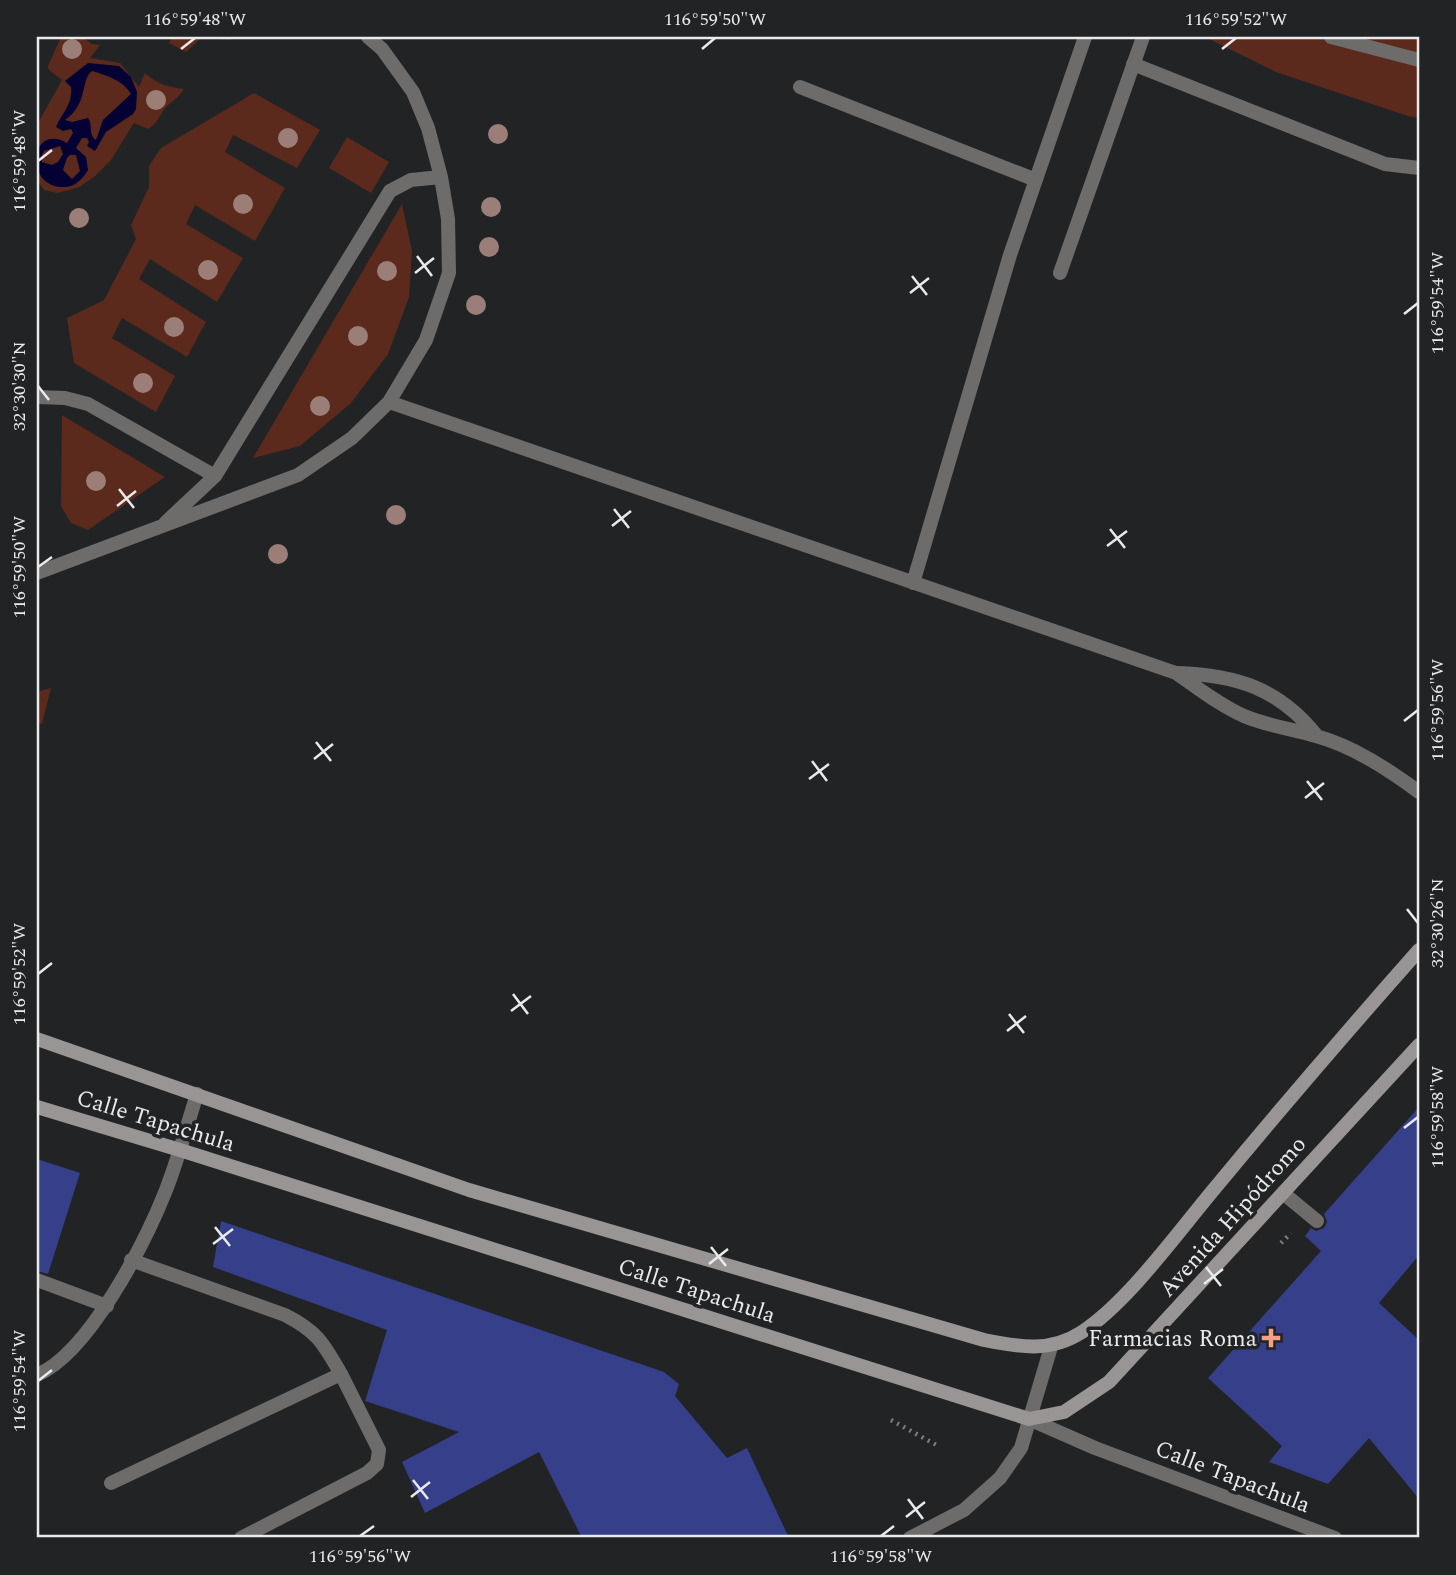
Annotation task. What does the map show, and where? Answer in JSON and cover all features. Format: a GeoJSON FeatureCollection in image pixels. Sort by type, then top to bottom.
{"type":"FeatureCollection","features":[{"type":"Feature","properties":{"kind":"main road","name":"Avenida Hipódromo"},"geometry":{"type":"LineString","coordinates":[[1051,1347],[1081,1333],[1113,1307],[1300,1084],[1419,950]]}},
{"type":"Feature","properties":{"kind":"main road","name":"Calle Tapachula"},"geometry":{"type":"LineString","coordinates":[[37,1039],[469,1190],[984,1340],[1024,1348],[1051,1347]]}},
{"type":"Feature","properties":{"kind":"main road","name":"Avenida Hipódromo"},"geometry":{"type":"LineString","coordinates":[[1029,1419],[1063,1412],[1109,1382],[1419,1045]]}},
{"type":"Feature","properties":{"kind":"main road","name":"Calle Tapachula"},"geometry":{"type":"LineString","coordinates":[[37,1107],[1029,1419]]}},
{"type":"Feature","properties":{"kind":"street"},"geometry":{"type":"LineString","coordinates":[[37,573],[298,475],[352,438],[389,402],[426,340],[449,273],[448,219],[441,177],[428,128],[413,92],[382,49],[368,37]]}},
{"type":"Feature","properties":{"kind":"street"},"geometry":{"type":"LineString","coordinates":[[913,583],[1010,255],[1085,37]]}},
{"type":"Feature","properties":{"kind":"street"},"geometry":{"type":"LineString","coordinates":[[1060,273],[1143,37]]}},
{"type":"Feature","properties":{"kind":"street"},"geometry":{"type":"LineString","coordinates":[[1331,37],[1419,60]]}},
{"type":"Feature","properties":{"kind":"street"},"geometry":{"type":"LineString","coordinates":[[1133,64],[1385,164],[1419,167]]}},
{"type":"Feature","properties":{"kind":"street"},"geometry":{"type":"LineString","coordinates":[[800,87],[1036,180]]}},
{"type":"Feature","properties":{"kind":"street"},"geometry":{"type":"LineString","coordinates":[[162,526],[215,476],[390,191],[411,180],[441,177]]}},
{"type":"Feature","properties":{"kind":"street"},"geometry":{"type":"LineString","coordinates":[[37,397],[65,398],[88,404],[215,476]]}},
{"type":"Feature","properties":{"kind":"street"},"geometry":{"type":"LineString","coordinates":[[389,402],[1176,673],[1241,715],[1279,729],[1317,736],[1358,754],[1398,776],[1419,792]]}},
{"type":"Feature","properties":{"kind":"street"},"geometry":{"type":"LineString","coordinates":[[1176,673],[1212,674],[1264,690],[1302,717],[1317,736]]}},
{"type":"Feature","properties":{"kind":"street"},"geometry":{"type":"LineString","coordinates":[[37,1375],[45,1372],[81,1340],[107,1306],[166,1191],[197,1094]]}},
{"type":"Feature","properties":{"kind":"street"},"geometry":{"type":"LineString","coordinates":[[1283,1193],[1317,1221]]}},
{"type":"Feature","properties":{"kind":"street"},"geometry":{"type":"LineString","coordinates":[[131,1260],[285,1315],[307,1326],[324,1346],[341,1374],[379,1450],[377,1464],[367,1473],[241,1538]]}},
{"type":"Feature","properties":{"kind":"street"},"geometry":{"type":"LineString","coordinates":[[37,1280],[107,1306]]}},
{"type":"Feature","properties":{"kind":"street"},"geometry":{"type":"LineString","coordinates":[[910,1538],[964,1510],[1000,1478],[1021,1448],[1051,1347]]}},
{"type":"Feature","properties":{"kind":"street"},"geometry":{"type":"LineString","coordinates":[[111,1483],[341,1374]]}},
{"type":"Feature","properties":{"kind":"street","name":"Calle Tapachula"},"geometry":{"type":"LineString","coordinates":[[1029,1419],[1095,1448],[1335,1538]]}},
{"type":"Feature","properties":{"kind":"path"},"geometry":{"type":"LineString","coordinates":[[891,1420],[940,1447]]}},
{"type":"Feature","properties":{"kind":"shaded area"},"geometry":{"type":"Polygon","coordinates":[[[61,37],[82,37],[92,44],[100,45],[90,58],[120,63],[139,87],[145,73],[163,84],[184,89],[151,127],[148,129],[134,123],[111,160],[94,177],[79,187],[57,193],[44,190],[37,180],[37,125],[62,80],[49,70],[48,66],[61,37]]]}},
{"type":"Feature","properties":{"kind":"shaded area"},"geometry":{"type":"Polygon","coordinates":[[[172,37],[235,37],[231,40],[201,38],[186,52],[169,43],[172,37]]]}},
{"type":"Feature","properties":{"kind":"shaded area"},"geometry":{"type":"Polygon","coordinates":[[[1205,37],[1419,37],[1419,118],[1276,72],[1205,37]]]}},
{"type":"Feature","properties":{"kind":"shaded area"},"geometry":{"type":"Polygon","coordinates":[[[88,63],[119,66],[131,77],[137,92],[133,114],[106,132],[95,151],[87,146],[87,138],[82,138],[76,148],[86,157],[88,170],[77,183],[62,187],[50,184],[41,176],[36,156],[39,147],[46,141],[55,139],[67,143],[73,133],[71,129],[63,131],[56,127],[70,98],[71,87],[65,81],[88,63]],[[92,71],[86,80],[78,106],[65,120],[72,122],[88,118],[96,140],[103,120],[131,94],[119,82],[92,71]],[[60,146],[44,151],[42,162],[52,165],[58,162],[63,154],[60,146]],[[76,155],[67,158],[63,170],[72,179],[80,171],[76,155]]]}},
{"type":"Feature","properties":{"kind":"shaded area"},"geometry":{"type":"Polygon","coordinates":[[[254,93],[320,130],[297,168],[233,135],[225,152],[285,188],[255,241],[195,205],[186,224],[243,258],[217,302],[150,259],[139,279],[206,322],[187,357],[122,318],[112,338],[175,376],[156,412],[74,363],[67,318],[104,300],[136,239],[131,225],[149,187],[149,166],[161,148],[254,93]]]}},
{"type":"Feature","properties":{"kind":"shaded area"},"geometry":{"type":"Polygon","coordinates":[[[347,137],[389,162],[371,193],[329,168],[347,137]]]}},
{"type":"Feature","properties":{"kind":"shaded area"},"geometry":{"type":"Polygon","coordinates":[[[402,204],[412,251],[409,297],[388,354],[351,403],[300,446],[253,458],[402,204]]]}},
{"type":"Feature","properties":{"kind":"shaded area"},"geometry":{"type":"Polygon","coordinates":[[[62,415],[165,477],[88,530],[71,523],[61,506],[62,415]]]}},
{"type":"Feature","properties":{"kind":"shaded area"},"geometry":{"type":"Polygon","coordinates":[[[51,688],[42,724],[37,723],[37,692],[51,688]]]}},
{"type":"Feature","properties":{"kind":"building"},"geometry":{"type":"Polygon","coordinates":[[[1419,1107],[1419,1255],[1379,1303],[1419,1340],[1419,1499],[1369,1438],[1328,1484],[1269,1462],[1282,1446],[1208,1378],[1321,1251],[1305,1236],[1311,1228],[1316,1231],[1324,1228],[1327,1222],[1324,1214],[1419,1107]]]}},
{"type":"Feature","properties":{"kind":"building"},"geometry":{"type":"Polygon","coordinates":[[[37,1159],[80,1173],[48,1274],[37,1271],[37,1159]]]}},
{"type":"Feature","properties":{"kind":"building"},"geometry":{"type":"Polygon","coordinates":[[[221,1221],[664,1372],[679,1384],[675,1396],[727,1458],[747,1448],[789,1538],[582,1538],[539,1452],[425,1513],[402,1462],[459,1432],[365,1401],[387,1330],[213,1267],[221,1221]]]}},
{"type":"Feature","properties":{"kind":"place","name":"Farmacias Roma"},"geometry":{"type":"Point","coordinates":[1271,1338]}}]}
